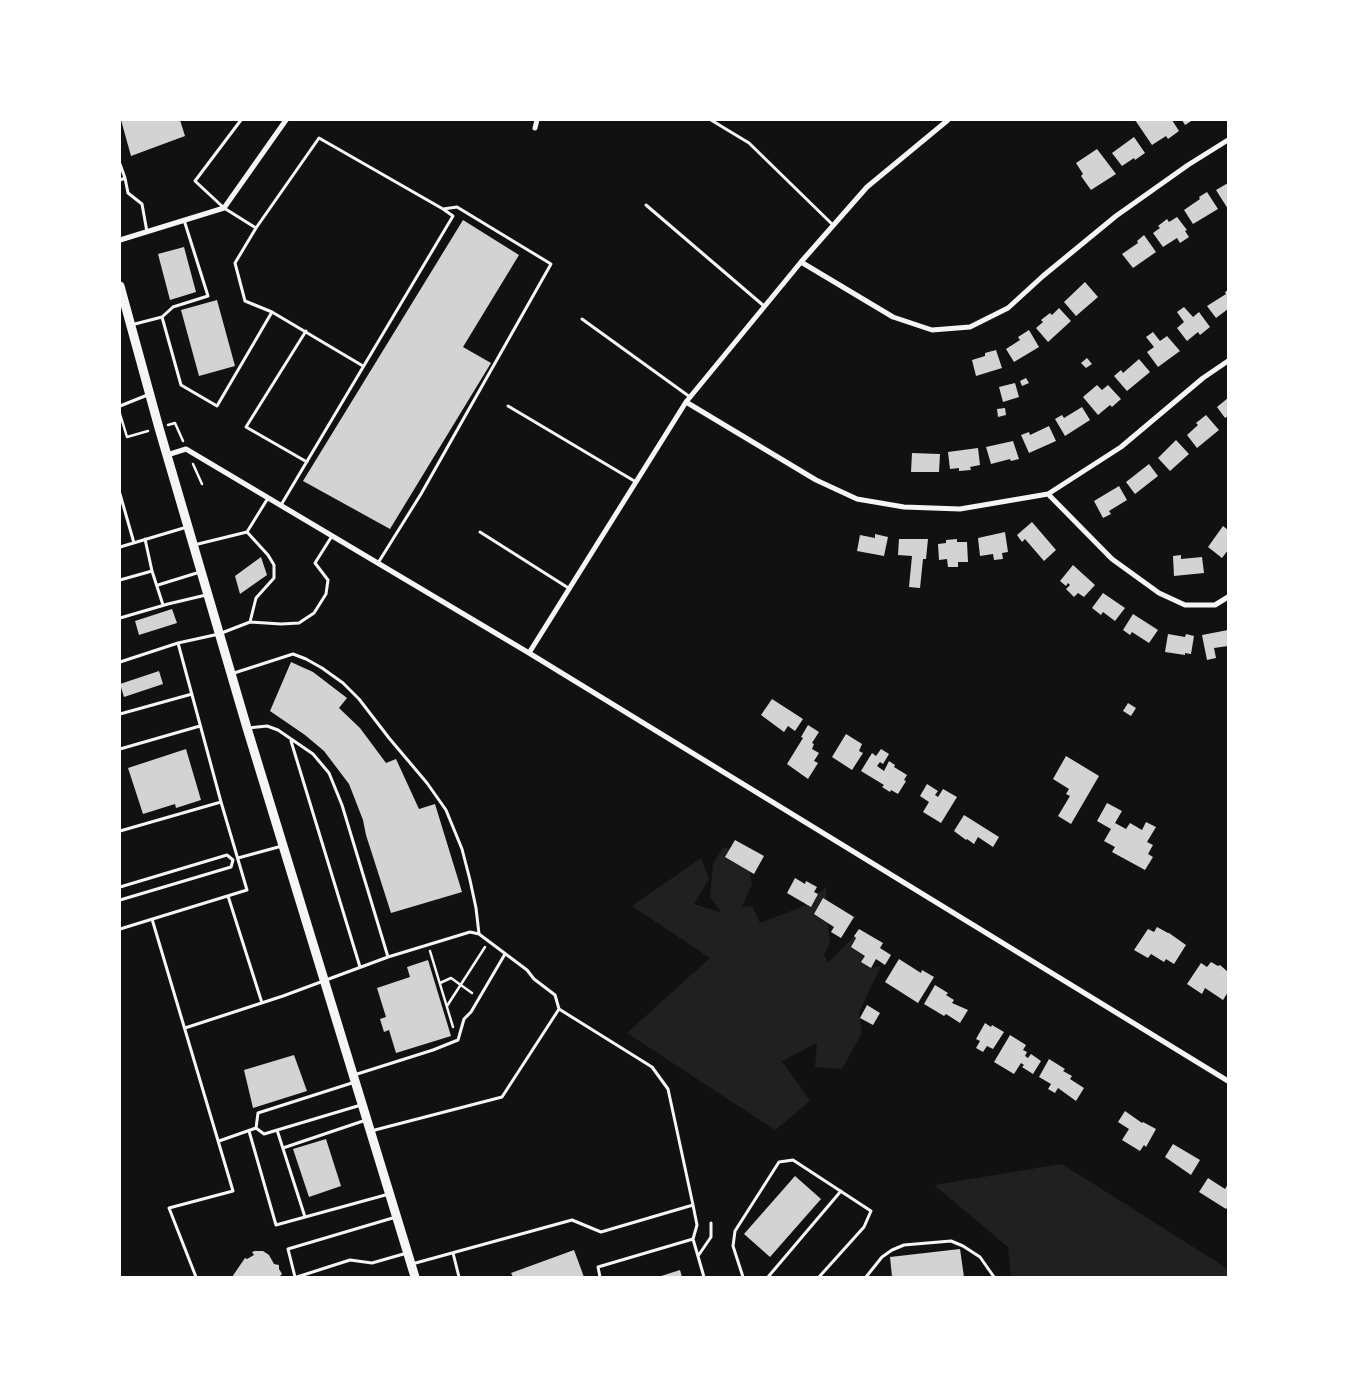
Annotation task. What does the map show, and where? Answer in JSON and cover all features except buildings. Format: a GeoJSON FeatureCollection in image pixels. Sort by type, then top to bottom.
{"type":"FeatureCollection","features":[{"type":"Feature","properties":{"kind":"main road"},"geometry":{"type":"LineString","coordinates":[[120,286],[219,634],[415,1277]]}},
{"type":"Feature","properties":{"kind":"street"},"geometry":{"type":"LineString","coordinates":[[120,240],[224,208],[286,120]]}},
{"type":"Feature","properties":{"kind":"street"},"geometry":{"type":"LineString","coordinates":[[535,128],[537,120]]}},
{"type":"Feature","properties":{"kind":"street"},"geometry":{"type":"LineString","coordinates":[[530,653],[688,400],[801,262],[867,186],[948,120]]}},
{"type":"Feature","properties":{"kind":"street"},"geometry":{"type":"LineString","coordinates":[[801,262],[893,317],[932,330],[970,327],[1008,308],[1043,276],[1116,216],[1188,165],[1228,140]]}},
{"type":"Feature","properties":{"kind":"street"},"geometry":{"type":"LineString","coordinates":[[688,400],[816,480],[857,499],[904,507],[960,509],[1048,494],[1122,447],[1203,378],[1228,361]]}},
{"type":"Feature","properties":{"kind":"street"},"geometry":{"type":"LineString","coordinates":[[167,455],[186,449],[281,505],[530,653],[1228,1081]]}},
{"type":"Feature","properties":{"kind":"street"},"geometry":{"type":"LineString","coordinates":[[1048,494],[1112,559],[1159,593],[1185,605],[1215,605],[1228,597]]}},
{"type":"Feature","properties":{"kind":"lane"},"geometry":{"type":"LineString","coordinates":[[242,120],[195,182],[224,208],[256,228]]}},
{"type":"Feature","properties":{"kind":"lane"},"geometry":{"type":"LineString","coordinates":[[711,120],[749,143],[833,225]]}},
{"type":"Feature","properties":{"kind":"lane"},"geometry":{"type":"LineString","coordinates":[[281,505],[306,462],[364,366],[453,216],[319,138],[256,228],[235,263],[245,301],[272,312],[364,366]]}},
{"type":"Feature","properties":{"kind":"lane"},"geometry":{"type":"LineString","coordinates":[[120,164],[128,193],[142,204],[147,232]]}},
{"type":"Feature","properties":{"kind":"lane"},"geometry":{"type":"LineString","coordinates":[[120,180],[125,178]]}},
{"type":"Feature","properties":{"kind":"lane"},"geometry":{"type":"LineString","coordinates":[[646,205],[765,306]]}},
{"type":"Feature","properties":{"kind":"lane"},"geometry":{"type":"LineString","coordinates":[[378,564],[551,264],[457,207],[443,209]]}},
{"type":"Feature","properties":{"kind":"lane"},"geometry":{"type":"LineString","coordinates":[[131,325],[162,317],[173,307],[208,296],[184,220]]}},
{"type":"Feature","properties":{"kind":"lane"},"geometry":{"type":"LineString","coordinates":[[162,317],[181,385],[218,406],[272,312]]}},
{"type":"Feature","properties":{"kind":"lane"},"geometry":{"type":"LineString","coordinates":[[582,319],[688,400]]}},
{"type":"Feature","properties":{"kind":"lane"},"geometry":{"type":"LineString","coordinates":[[306,332],[246,427],[306,462]]}},
{"type":"Feature","properties":{"kind":"lane"},"geometry":{"type":"LineString","coordinates":[[120,406],[150,394]]}},
{"type":"Feature","properties":{"kind":"lane"},"geometry":{"type":"LineString","coordinates":[[508,406],[636,482]]}},
{"type":"Feature","properties":{"kind":"lane"},"geometry":{"type":"LineString","coordinates":[[120,494],[134,543]]}},
{"type":"Feature","properties":{"kind":"lane"},"geometry":{"type":"LineString","coordinates":[[193,545],[247,532],[268,498]]}},
{"type":"Feature","properties":{"kind":"lane"},"geometry":{"type":"LineString","coordinates":[[120,547],[188,527]]}},
{"type":"Feature","properties":{"kind":"lane"},"geometry":{"type":"LineString","coordinates":[[247,532],[268,555],[274,565],[274,578],[256,598],[250,622]]}},
{"type":"Feature","properties":{"kind":"lane"},"geometry":{"type":"LineString","coordinates":[[480,532],[570,589]]}},
{"type":"Feature","properties":{"kind":"lane"},"geometry":{"type":"LineString","coordinates":[[120,662],[178,643],[219,634],[250,622],[299,623],[314,613],[326,594],[328,580],[315,563],[332,536]]}},
{"type":"Feature","properties":{"kind":"lane"},"geometry":{"type":"LineString","coordinates":[[145,539],[163,605]]}},
{"type":"Feature","properties":{"kind":"lane"},"geometry":{"type":"LineString","coordinates":[[120,580],[152,570]]}},
{"type":"Feature","properties":{"kind":"lane"},"geometry":{"type":"LineString","coordinates":[[158,585],[201,571]]}},
{"type":"Feature","properties":{"kind":"lane"},"geometry":{"type":"LineString","coordinates":[[120,618],[163,605],[208,595]]}},
{"type":"Feature","properties":{"kind":"lane"},"geometry":{"type":"LineString","coordinates":[[120,929],[247,890],[178,643]]}},
{"type":"Feature","properties":{"kind":"lane"},"geometry":{"type":"LineString","coordinates":[[231,674],[293,654],[322,668],[343,683],[427,782],[446,810],[462,849],[476,908],[479,934]]}},
{"type":"Feature","properties":{"kind":"lane"},"geometry":{"type":"LineString","coordinates":[[120,714],[192,694]]}},
{"type":"Feature","properties":{"kind":"lane"},"geometry":{"type":"LineString","coordinates":[[120,749],[200,726]]}},
{"type":"Feature","properties":{"kind":"lane"},"geometry":{"type":"LineString","coordinates":[[247,728],[273,727],[313,754],[330,773],[342,805],[388,957]]}},
{"type":"Feature","properties":{"kind":"lane"},"geometry":{"type":"LineString","coordinates":[[290,739],[360,967]]}},
{"type":"Feature","properties":{"kind":"lane"},"geometry":{"type":"LineString","coordinates":[[120,831],[221,802]]}},
{"type":"Feature","properties":{"kind":"lane"},"geometry":{"type":"LineString","coordinates":[[233,860],[283,846]]}},
{"type":"Feature","properties":{"kind":"lane"},"geometry":{"type":"LineString","coordinates":[[120,887],[226,855],[233,860]]}},
{"type":"Feature","properties":{"kind":"lane"},"geometry":{"type":"LineString","coordinates":[[120,900],[231,867],[233,860]]}},
{"type":"Feature","properties":{"kind":"lane"},"geometry":{"type":"LineString","coordinates":[[228,896],[262,1003]]}},
{"type":"Feature","properties":{"kind":"lane"},"geometry":{"type":"LineString","coordinates":[[152,919],[233,1191],[170,1208],[196,1277]]}},
{"type":"Feature","properties":{"kind":"lane"},"geometry":{"type":"LineString","coordinates":[[185,1028],[262,1003],[388,957],[470,932],[479,934],[527,970],[534,979],[555,995],[559,1009],[652,1067],[668,1089],[697,1225],[693,1239],[704,1277]]}},
{"type":"Feature","properties":{"kind":"lane"},"geometry":{"type":"LineString","coordinates":[[256,1128],[258,1113],[458,1040],[464,1019],[471,1012],[505,954]]}},
{"type":"Feature","properties":{"kind":"lane"},"geometry":{"type":"LineString","coordinates":[[370,1131],[502,1097],[559,1009]]}},
{"type":"Feature","properties":{"kind":"lane"},"geometry":{"type":"LineString","coordinates":[[256,1128],[264,1134],[362,1105]]}},
{"type":"Feature","properties":{"kind":"lane"},"geometry":{"type":"LineString","coordinates":[[283,1148],[367,1120]]}},
{"type":"Feature","properties":{"kind":"lane"},"geometry":{"type":"LineString","coordinates":[[219,1141],[256,1128]]}},
{"type":"Feature","properties":{"kind":"lane"},"geometry":{"type":"LineString","coordinates":[[277,1130],[305,1217]]}},
{"type":"Feature","properties":{"kind":"lane"},"geometry":{"type":"LineString","coordinates":[[249,1131],[276,1225],[390,1194]]}},
{"type":"Feature","properties":{"kind":"lane"},"geometry":{"type":"LineString","coordinates":[[743,1277],[733,1246],[735,1231],[778,1162],[793,1160],[871,1211],[864,1226],[819,1277]]}},
{"type":"Feature","properties":{"kind":"lane"},"geometry":{"type":"LineString","coordinates":[[768,1277],[841,1192]]}},
{"type":"Feature","properties":{"kind":"lane"},"geometry":{"type":"LineString","coordinates":[[411,1264],[572,1220],[601,1232],[693,1205]]}},
{"type":"Feature","properties":{"kind":"lane"},"geometry":{"type":"LineString","coordinates":[[397,1217],[288,1249],[296,1277],[350,1260],[372,1264],[408,1253]]}},
{"type":"Feature","properties":{"kind":"lane"},"geometry":{"type":"LineString","coordinates":[[698,1256],[711,1237],[711,1223]]}},
{"type":"Feature","properties":{"kind":"lane"},"geometry":{"type":"LineString","coordinates":[[600,1277],[598,1267],[693,1239]]}},
{"type":"Feature","properties":{"kind":"lane"},"geometry":{"type":"LineString","coordinates":[[866,1277],[882,1257],[892,1250],[904,1245],[951,1241],[980,1257],[994,1277]]}},
{"type":"Feature","properties":{"kind":"lane"},"geometry":{"type":"LineString","coordinates":[[453,1253],[459,1277]]}},
{"type":"Feature","properties":{"kind":"path"},"geometry":{"type":"LineString","coordinates":[[120,414],[127,437],[138,434]]}},
{"type":"Feature","properties":{"kind":"path"},"geometry":{"type":"LineString","coordinates":[[447,1006],[489,942]]}},
{"type":"Feature","properties":{"kind":"path"},"geometry":{"type":"LineString","coordinates":[[428,945],[458,1040]]}},
{"type":"Feature","properties":{"kind":"path"},"geometry":{"type":"LineString","coordinates":[[440,983],[452,978],[479,999]]}},
{"type":"Feature","properties":{"kind":"shaded area"},"geometry":{"type":"Polygon","coordinates":[[[723,847],[746,853],[752,884],[742,907],[752,906],[760,923],[804,906],[826,887],[830,943],[824,955],[828,963],[854,936],[856,938],[851,947],[865,956],[871,968],[881,966],[859,1012],[862,1033],[842,1069],[815,1067],[817,1043],[782,1061],[810,1101],[775,1130],[627,1033],[710,958],[632,906],[701,858],[709,879],[694,904],[722,913],[710,897],[713,864],[723,847]]]}},
{"type":"Feature","properties":{"kind":"shaded area"},"geometry":{"type":"Polygon","coordinates":[[[1062,1164],[1228,1269],[1228,1277],[1011,1277],[1008,1247],[934,1185],[1062,1164]]]}}]}
